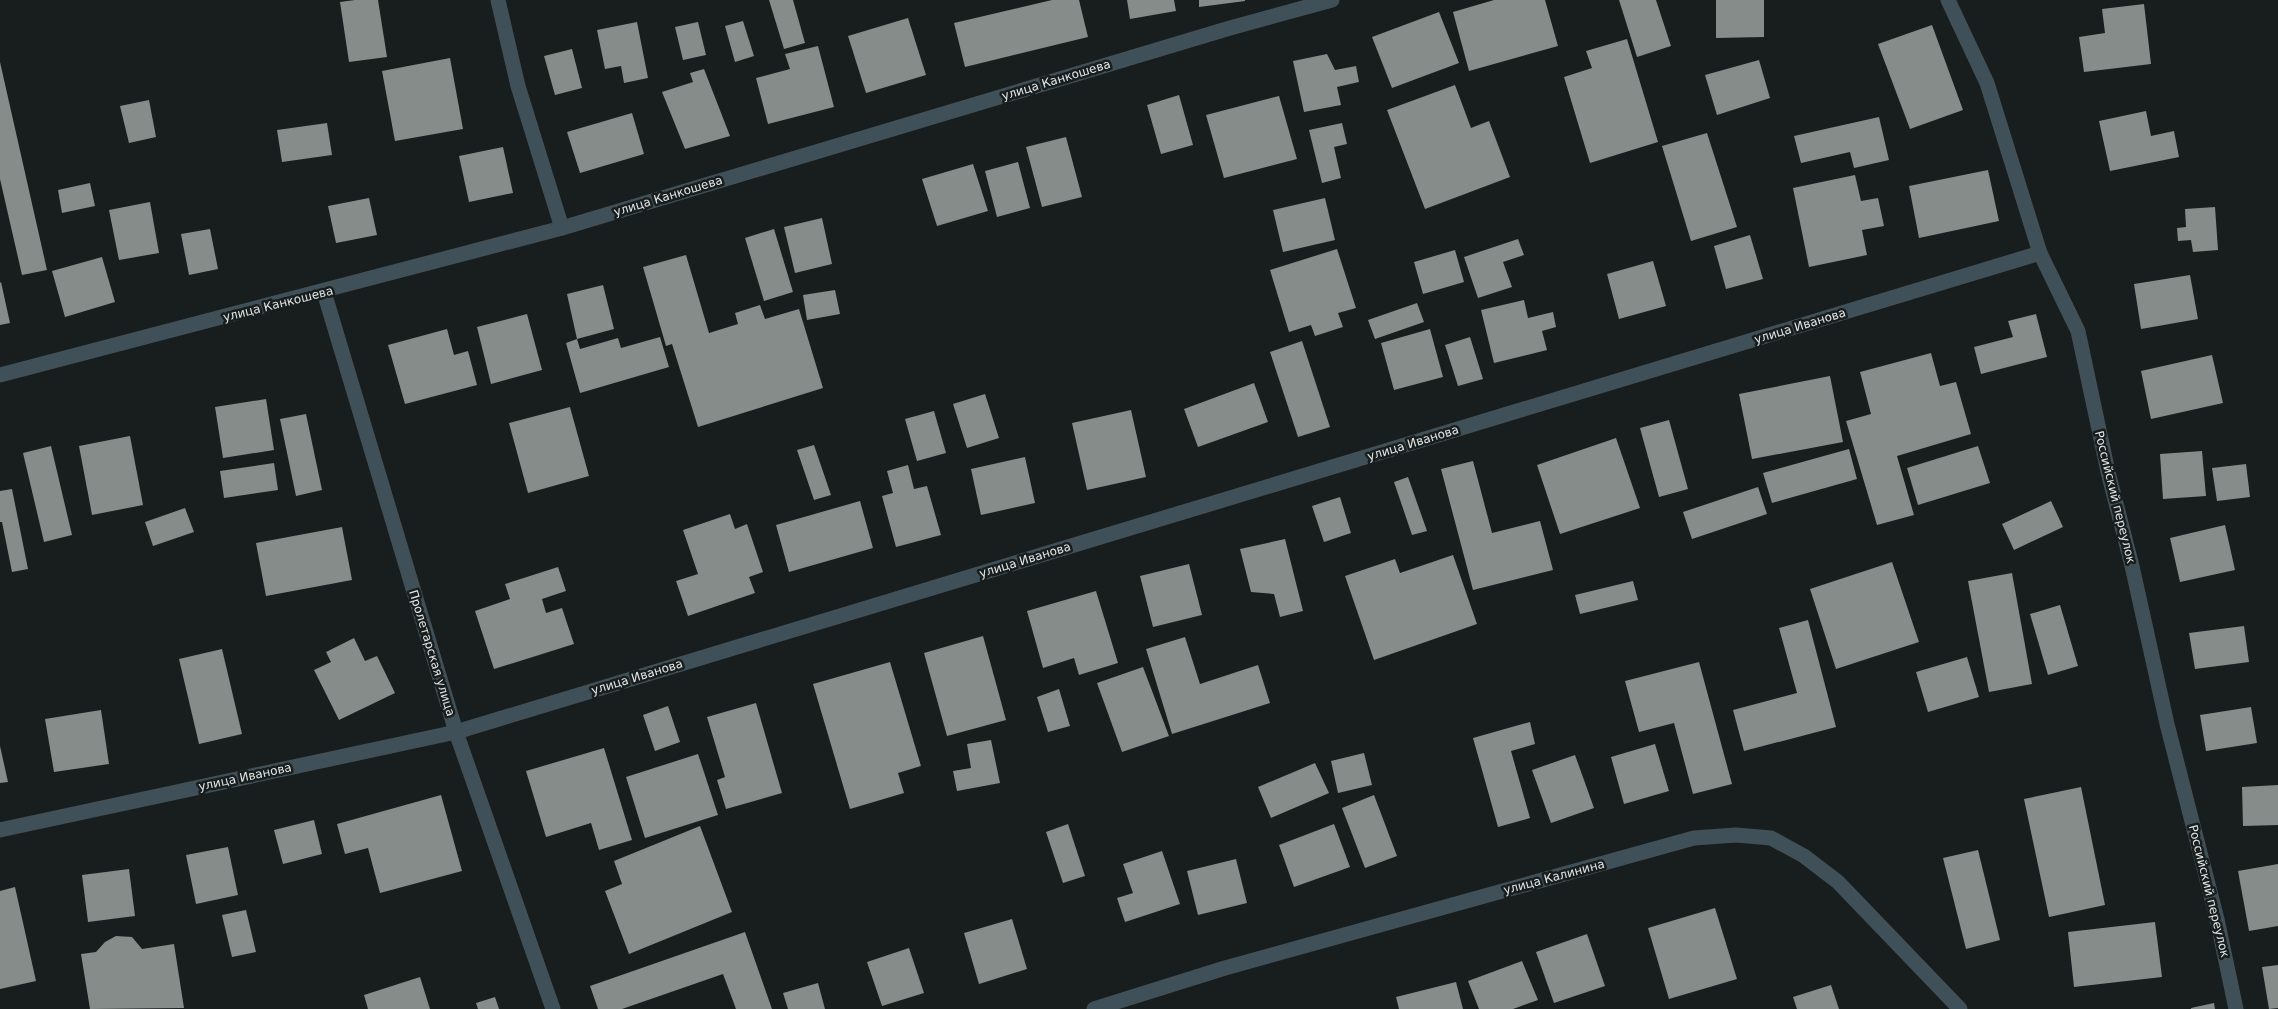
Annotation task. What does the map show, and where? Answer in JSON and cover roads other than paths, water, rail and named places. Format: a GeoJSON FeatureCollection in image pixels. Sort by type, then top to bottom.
{"type":"FeatureCollection","features":[{"type":"Feature","properties":{"kind":"street"},"geometry":{"type":"LineString","coordinates":[[498,0],[518,86],[562,228]]}},
{"type":"Feature","properties":{"kind":"street","name":"улица Канкошева"},"geometry":{"type":"LineString","coordinates":[[0,375],[324,292],[562,228],[1220,31],[1332,0]]}},
{"type":"Feature","properties":{"kind":"street","name":"Российский переулок"},"geometry":{"type":"LineString","coordinates":[[1948,0],[1987,84],[2040,253],[2078,330],[2108,472],[2132,566],[2166,724],[2217,919],[2236,1009]]}},
{"type":"Feature","properties":{"kind":"street","name":"улица Иванова"},"geometry":{"type":"LineString","coordinates":[[0,830],[456,732],[2040,253]]}},
{"type":"Feature","properties":{"kind":"street","name":"Пролетарская улица"},"geometry":{"type":"LineString","coordinates":[[324,292],[456,732],[553,1009]]}},
{"type":"Feature","properties":{"kind":"street","name":"улица Калинина"},"geometry":{"type":"LineString","coordinates":[[1094,1009],[1225,968],[1694,838],[1736,835],[1771,838],[1804,856],[1838,882],[1960,1009]]}}]}
